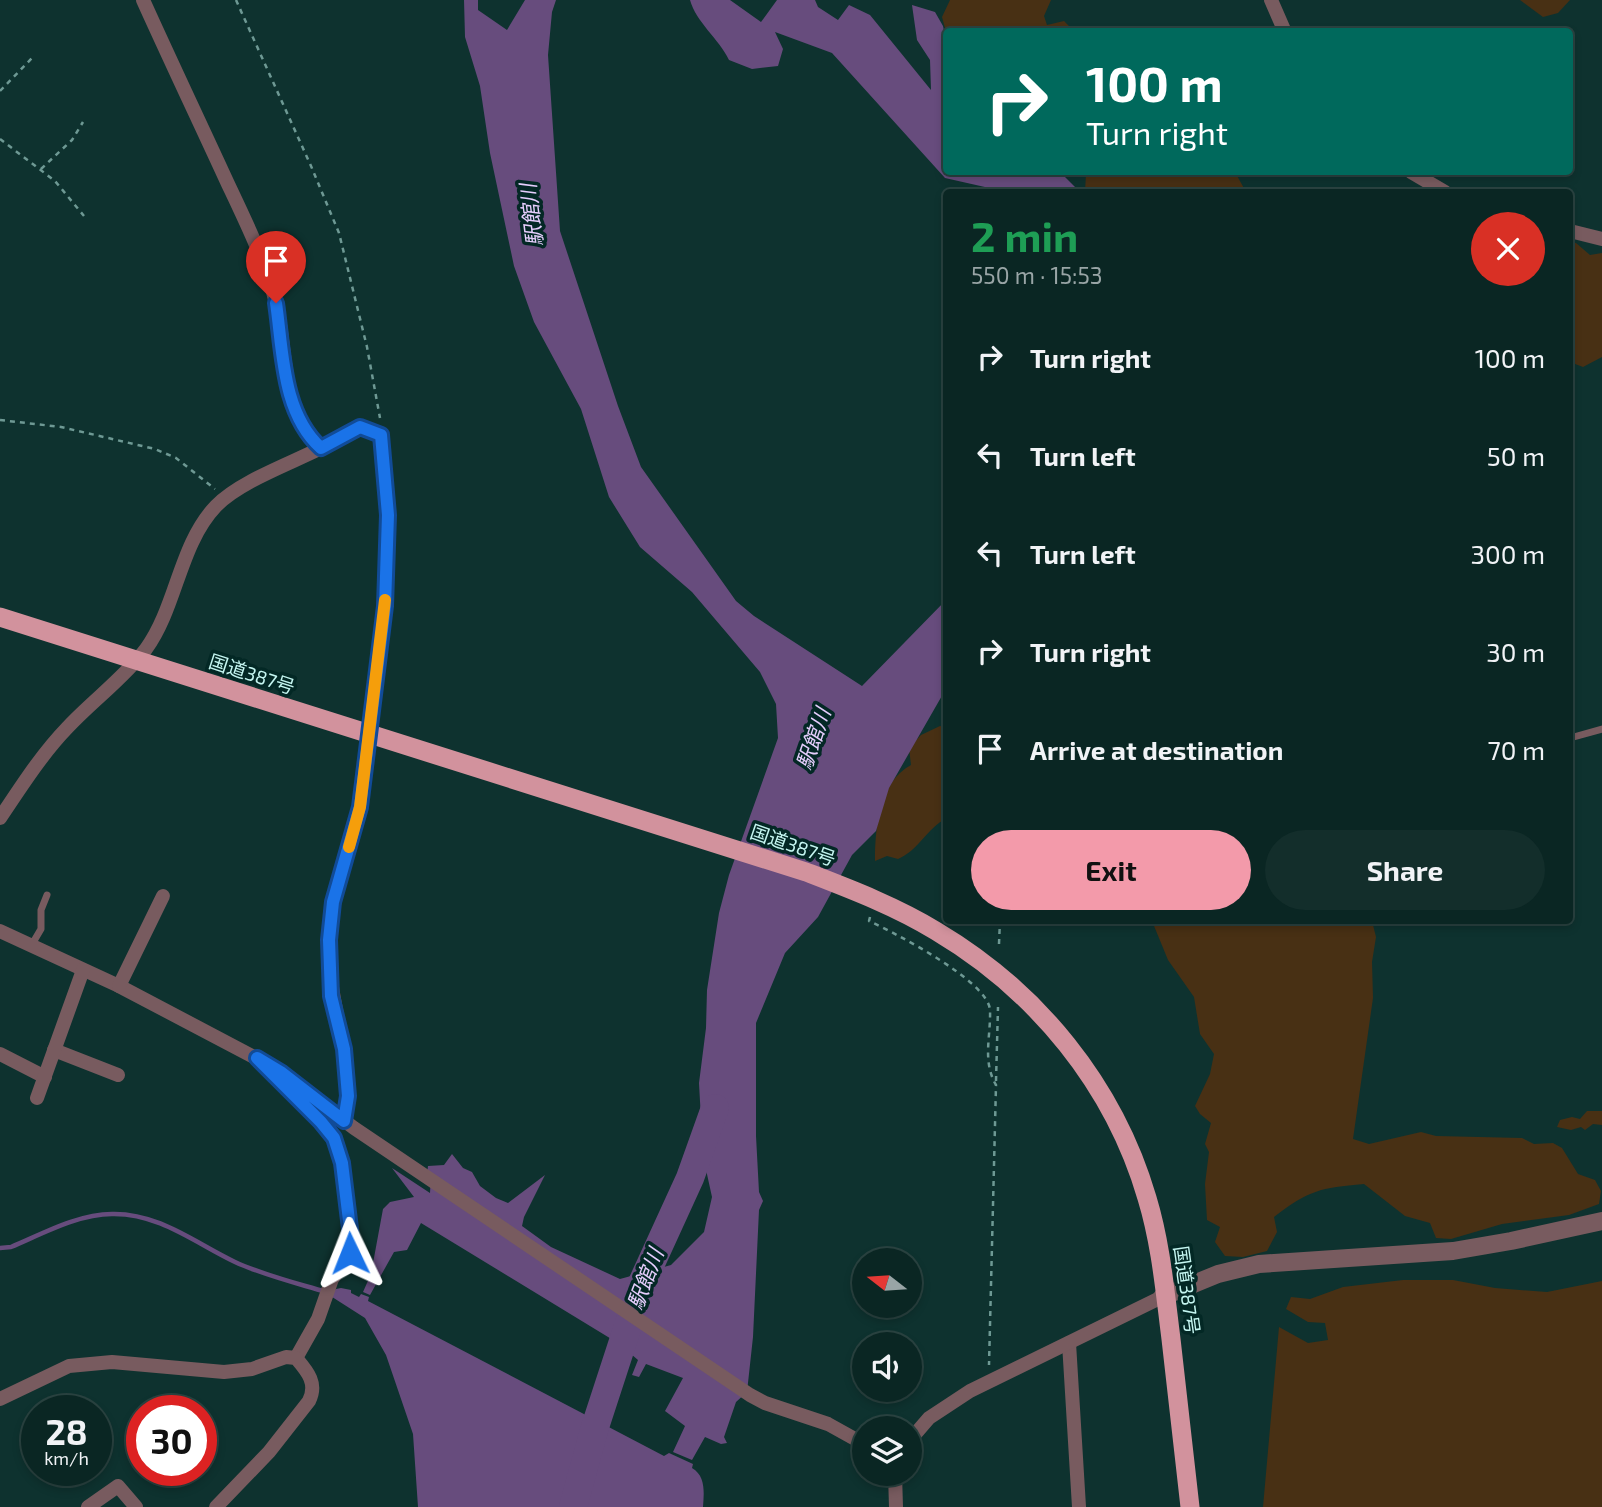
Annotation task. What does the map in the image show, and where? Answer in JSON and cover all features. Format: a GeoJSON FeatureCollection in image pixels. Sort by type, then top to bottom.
{"type":"FeatureCollection","features":[{"type":"Feature","properties":{"kind":"highway","name":"国道387号"},"geometry":{"type":"LineString","coordinates":[[0,617],[759,857],[868,897],[935,930],[1010,983],[1029,1000],[1078,1059],[1121,1129],[1139,1172],[1153,1222],[1190,1507]]}},
{"type":"Feature","properties":{"kind":"street"},"geometry":{"type":"LineString","coordinates":[[143,0],[259,255],[276,303],[288,386],[294,407],[306,431],[321,448]]}},
{"type":"Feature","properties":{"kind":"street"},"geometry":{"type":"LineString","coordinates":[[1271,0],[1283,28]]}},
{"type":"Feature","properties":{"kind":"street"},"geometry":{"type":"LineString","coordinates":[[1416,175],[1440,189]]}},
{"type":"Feature","properties":{"kind":"street"},"geometry":{"type":"LineString","coordinates":[[1573,232],[1602,239]]}},
{"type":"Feature","properties":{"kind":"street"},"geometry":{"type":"LineString","coordinates":[[0,818],[64,731],[135,661],[152,639],[202,526],[222,501],[281,466],[360,427],[381,435],[388,515],[387,578],[372,736],[360,807],[333,902],[329,940],[331,996],[344,1049],[349,1124]]}},
{"type":"Feature","properties":{"kind":"street"},"geometry":{"type":"LineString","coordinates":[[119,986],[163,896]]}},
{"type":"Feature","properties":{"kind":"street"},"geometry":{"type":"LineString","coordinates":[[0,931],[119,986],[257,1058],[282,1073],[349,1124],[750,1395],[765,1403],[828,1424],[852,1437]]}},
{"type":"Feature","properties":{"kind":"street"},"geometry":{"type":"LineString","coordinates":[[37,1098],[83,970]]}},
{"type":"Feature","properties":{"kind":"street"},"geometry":{"type":"LineString","coordinates":[[54,1050],[118,1075]]}},
{"type":"Feature","properties":{"kind":"street"},"geometry":{"type":"LineString","coordinates":[[0,1054],[45,1077]]}},
{"type":"Feature","properties":{"kind":"street"},"geometry":{"type":"LineString","coordinates":[[257,1058],[334,1138],[342,1163],[351,1237],[348,1258],[332,1279],[318,1320],[296,1358]]}},
{"type":"Feature","properties":{"kind":"street"},"geometry":{"type":"LineString","coordinates":[[922,1425],[947,1405],[989,1382],[1164,1296],[1218,1274],[1259,1264],[1453,1251],[1602,1221]]}},
{"type":"Feature","properties":{"kind":"street"},"geometry":{"type":"LineString","coordinates":[[1069,1343],[1079,1507]]}},
{"type":"Feature","properties":{"kind":"street"},"geometry":{"type":"LineString","coordinates":[[0,1399],[69,1366],[112,1362],[224,1371],[252,1369],[286,1357],[296,1358],[311,1376],[313,1393],[309,1401],[269,1452],[216,1507]]}},
{"type":"Feature","properties":{"kind":"street"},"geometry":{"type":"LineString","coordinates":[[88,1507],[118,1486],[136,1507]]}},
{"type":"Feature","properties":{"kind":"street"},"geometry":{"type":"LineString","coordinates":[[895,1486],[896,1507]]}},
{"type":"Feature","properties":{"kind":"lane"},"geometry":{"type":"LineString","coordinates":[[1573,737],[1602,729]]}},
{"type":"Feature","properties":{"kind":"lane"},"geometry":{"type":"LineString","coordinates":[[31,947],[41,929],[41,910],[47,895]]}},
{"type":"Feature","properties":{"kind":"path"},"geometry":{"type":"LineString","coordinates":[[236,0],[311,166],[338,233],[367,347],[378,402],[381,435]]}},
{"type":"Feature","properties":{"kind":"path"},"geometry":{"type":"LineString","coordinates":[[0,91],[33,57]]}},
{"type":"Feature","properties":{"kind":"path"},"geometry":{"type":"LineString","coordinates":[[40,169],[72,140],[83,122]]}},
{"type":"Feature","properties":{"kind":"path"},"geometry":{"type":"LineString","coordinates":[[0,139],[63,190],[84,216]]}},
{"type":"Feature","properties":{"kind":"path"},"geometry":{"type":"LineString","coordinates":[[0,420],[61,426],[155,449],[176,458],[218,491],[222,501]]}},
{"type":"Feature","properties":{"kind":"path"},"geometry":{"type":"LineString","coordinates":[[868,897],[869,921],[937,958],[979,989],[986,999],[990,1006],[989,1073],[996,1085]]}},
{"type":"Feature","properties":{"kind":"path"},"geometry":{"type":"LineString","coordinates":[[999,944],[1000,924]]}},
{"type":"Feature","properties":{"kind":"path"},"geometry":{"type":"LineString","coordinates":[[989,1382],[998,1007]]}},
{"type":"Feature","properties":{"kind":"shaded area"},"geometry":{"type":"Polygon","coordinates":[[[950,0],[1051,0],[1044,16],[1047,25],[1064,21],[1071,28],[945,28],[942,17],[950,0]]]}},
{"type":"Feature","properties":{"kind":"shaded area"},"geometry":{"type":"Polygon","coordinates":[[[1520,0],[1570,0],[1558,13],[1543,17],[1520,0]]]}},
{"type":"Feature","properties":{"kind":"shaded area"},"geometry":{"type":"Polygon","coordinates":[[[1086,175],[1237,175],[1244,189],[1085,189],[1086,175]]]}},
{"type":"Feature","properties":{"kind":"shaded area"},"geometry":{"type":"Polygon","coordinates":[[[1573,242],[1590,255],[1602,253],[1602,357],[1583,367],[1573,363],[1573,242]]]}},
{"type":"Feature","properties":{"kind":"shaded area"},"geometry":{"type":"Polygon","coordinates":[[[943,727],[943,820],[905,855],[898,859],[887,856],[875,861],[881,807],[892,783],[911,765],[909,748],[921,735],[943,727]]]}},
{"type":"Feature","properties":{"kind":"shaded area"},"geometry":{"type":"Polygon","coordinates":[[[1153,924],[1373,924],[1376,937],[1372,962],[1373,998],[1353,1139],[1369,1144],[1421,1132],[1436,1136],[1522,1138],[1534,1144],[1553,1143],[1562,1148],[1578,1174],[1595,1180],[1601,1191],[1599,1204],[1569,1215],[1502,1224],[1451,1239],[1436,1238],[1430,1223],[1405,1216],[1364,1184],[1336,1187],[1306,1196],[1274,1217],[1277,1232],[1267,1251],[1243,1257],[1225,1256],[1215,1242],[1220,1227],[1207,1220],[1205,1184],[1209,1152],[1205,1144],[1211,1123],[1195,1106],[1210,1074],[1214,1054],[1200,1034],[1194,997],[1168,960],[1153,924]]]}},
{"type":"Feature","properties":{"kind":"shaded area"},"geometry":{"type":"Polygon","coordinates":[[[1587,1111],[1602,1111],[1602,1125],[1593,1124],[1585,1130],[1581,1127],[1571,1130],[1557,1127],[1560,1120],[1572,1117],[1580,1119],[1587,1111]]]}},
{"type":"Feature","properties":{"kind":"shaded area"},"geometry":{"type":"Polygon","coordinates":[[[1403,1280],[1453,1280],[1495,1288],[1547,1292],[1602,1281],[1602,1507],[1263,1507],[1279,1327],[1308,1343],[1328,1340],[1325,1323],[1308,1322],[1286,1309],[1291,1297],[1310,1299],[1343,1287],[1403,1280]]]}},
{"type":"Feature","properties":{"kind":"water"},"geometry":{"type":"Polygon","coordinates":[[[464,0],[478,0],[478,10],[507,30],[525,0],[556,0],[552,12],[548,55],[560,231],[641,467],[736,601],[754,616],[862,686],[943,603],[943,694],[889,788],[876,831],[852,855],[818,917],[785,953],[756,1023],[756,1136],[759,1192],[763,1201],[759,1210],[753,1337],[747,1392],[736,1402],[724,1437],[727,1443],[721,1444],[705,1437],[692,1460],[673,1452],[685,1426],[665,1411],[683,1378],[646,1364],[639,1377],[632,1375],[638,1360],[631,1351],[421,1223],[407,1250],[394,1252],[370,1295],[363,1292],[371,1274],[383,1209],[390,1202],[414,1197],[392,1168],[430,1193],[431,1175],[427,1174],[428,1166],[444,1165],[452,1154],[463,1168],[472,1172],[480,1186],[508,1203],[545,1175],[522,1226],[551,1247],[620,1279],[671,1265],[704,1232],[712,1197],[703,1156],[699,1083],[706,1028],[707,990],[719,913],[729,875],[778,738],[776,704],[760,672],[692,592],[640,547],[609,497],[581,409],[534,322],[514,266],[490,153],[480,86],[465,37],[464,0]]]}},
{"type":"Feature","properties":{"kind":"water"},"geometry":{"type":"Polygon","coordinates":[[[690,0],[730,0],[761,22],[777,0],[815,0],[818,7],[838,20],[849,5],[870,15],[931,90],[930,60],[917,40],[912,5],[935,12],[943,28],[943,175],[1063,175],[1076,189],[994,189],[945,178],[832,53],[775,32],[783,49],[778,66],[752,69],[729,60],[690,0]]]}},
{"type":"Feature","properties":{"kind":"water"},"geometry":{"type":"Polygon","coordinates":[[[341,1288],[351,1290],[351,1293],[359,1297],[361,1294],[369,1297],[368,1301],[664,1456],[669,1453],[693,1464],[692,1468],[697,1471],[703,1485],[703,1507],[418,1507],[413,1434],[386,1355],[365,1318],[329,1295],[341,1288]]]}},
{"type":"Feature","properties":{"kind":"waterway","name":"駅館川"},"geometry":{"type":"LineString","coordinates":[[573,1507],[595,1427],[642,1283],[690,1178],[715,1108]]}},
{"type":"Feature","properties":{"kind":"waterway"},"geometry":{"type":"LineString","coordinates":[[0,1248],[11,1247],[86,1217],[129,1215],[176,1230],[246,1267],[326,1292]]}},
{"type":"Feature","properties":{"kind":"slow traffic"},"geometry":{"type":"LineString","coordinates":[[349,847],[360,807],[385,600]]}},
{"type":"Feature","properties":{"kind":"route"},"geometry":{"type":"LineString","coordinates":[[276,303],[288,386],[294,407],[306,431],[321,448],[360,427],[381,435],[386,476],[387,578],[380,652],[360,807],[333,902],[329,940],[331,996],[344,1049],[348,1096],[344,1121],[282,1073],[257,1058],[334,1138],[342,1163],[351,1237],[350,1253]]}}]}
